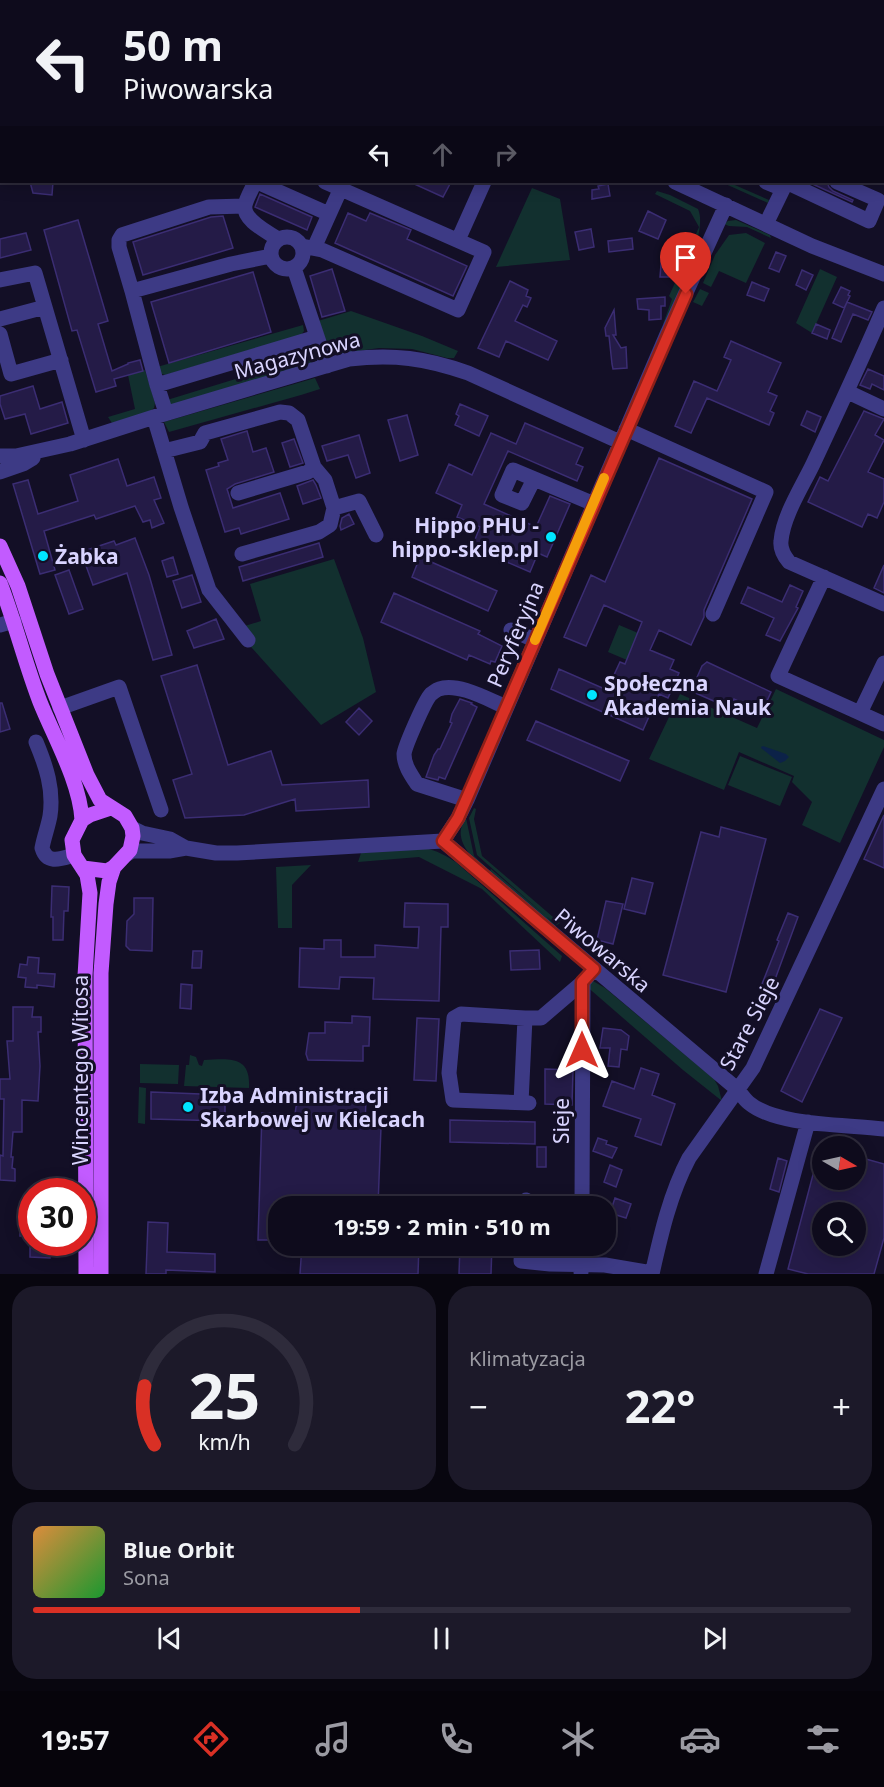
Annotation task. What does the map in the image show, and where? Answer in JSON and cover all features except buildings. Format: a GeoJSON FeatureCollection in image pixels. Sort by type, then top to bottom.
{"type":"FeatureCollection","features":[{"type":"Feature","properties":{"kind":"main road"},"geometry":{"type":"LineString","coordinates":[[0,546],[18,586],[47,674],[87,775],[100,800],[125,816],[132,828],[132,845],[128,854],[114,867],[107,871],[78,862],[72,840],[82,820],[90,814],[111,808]]}},
{"type":"Feature","properties":{"kind":"main road"},"geometry":{"type":"LineString","coordinates":[[0,582],[7,623],[78,795],[82,820]]}},
{"type":"Feature","properties":{"kind":"main road","name":"Wincentego Witosa"},"geometry":{"type":"LineString","coordinates":[[78,862],[88,881],[90,902],[85,976],[86,1274]]}},
{"type":"Feature","properties":{"kind":"main road","name":"Wincentego Witosa"},"geometry":{"type":"LineString","coordinates":[[101,1274],[101,973],[106,904],[114,867]]}},
{"type":"Feature","properties":{"kind":"street"},"geometry":{"type":"LineString","coordinates":[[256,183],[244,207],[246,215],[278,239]]}},
{"type":"Feature","properties":{"kind":"street"},"geometry":{"type":"LineString","coordinates":[[258,183],[329,214]]}},
{"type":"Feature","properties":{"kind":"street"},"geometry":{"type":"LineString","coordinates":[[328,183],[341,188],[484,252],[458,310],[308,247],[296,238],[286,236],[278,239],[273,245],[274,262],[283,268],[294,268],[301,261],[308,247],[329,214],[341,188]]}},
{"type":"Feature","properties":{"kind":"street"},"geometry":{"type":"LineString","coordinates":[[458,240],[484,183]]}},
{"type":"Feature","properties":{"kind":"street"},"geometry":{"type":"LineString","coordinates":[[677,183],[832,255],[884,274]]}},
{"type":"Feature","properties":{"kind":"street"},"geometry":{"type":"LineString","coordinates":[[766,224],[785,184],[869,221],[878,200],[839,183]]}},
{"type":"Feature","properties":{"kind":"street","name":"Peryferyjna"},"geometry":{"type":"LineString","coordinates":[[443,841],[458,818],[668,332],[726,205]]}},
{"type":"Feature","properties":{"kind":"street"},"geometry":{"type":"LineString","coordinates":[[244,207],[209,207],[122,235],[118,240],[118,247],[157,385],[164,451],[181,507],[209,590],[248,639]]}},
{"type":"Feature","properties":{"kind":"street"},"geometry":{"type":"LineString","coordinates":[[132,291],[231,264],[272,256]]}},
{"type":"Feature","properties":{"kind":"street"},"geometry":{"type":"LineString","coordinates":[[294,268],[327,366]]}},
{"type":"Feature","properties":{"kind":"street"},"geometry":{"type":"LineString","coordinates":[[0,280],[35,273],[84,440]]}},
{"type":"Feature","properties":{"kind":"street"},"geometry":{"type":"LineString","coordinates":[[0,319],[45,307]]}},
{"type":"Feature","properties":{"kind":"street"},"geometry":{"type":"LineString","coordinates":[[884,309],[848,392],[795,499],[781,536],[780,545],[789,562],[884,603]]}},
{"type":"Feature","properties":{"kind":"street"},"geometry":{"type":"LineString","coordinates":[[0,334],[11,374],[61,360]]}},
{"type":"Feature","properties":{"kind":"street"},"geometry":{"type":"LineString","coordinates":[[157,385],[316,337]]}},
{"type":"Feature","properties":{"kind":"street","name":"Magazynowa"},"geometry":{"type":"LineString","coordinates":[[0,456],[16,456],[84,440],[349,359],[378,356],[408,357],[446,365],[766,492],[713,614]]}},
{"type":"Feature","properties":{"kind":"street"},"geometry":{"type":"LineString","coordinates":[[848,392],[884,409]]}},
{"type":"Feature","properties":{"kind":"street"},"geometry":{"type":"LineString","coordinates":[[164,451],[200,442],[205,433],[280,412],[289,413],[298,420],[314,467],[325,480],[334,508],[330,525],[320,532],[242,554]]}},
{"type":"Feature","properties":{"kind":"street","name":"Magazynowa"},"geometry":{"type":"LineString","coordinates":[[0,472],[23,464],[48,449]]}},
{"type":"Feature","properties":{"kind":"street"},"geometry":{"type":"LineString","coordinates":[[238,493],[308,471],[314,467]]}},
{"type":"Feature","properties":{"kind":"street"},"geometry":{"type":"LineString","coordinates":[[534,479],[594,504]]}},
{"type":"Feature","properties":{"kind":"street"},"geometry":{"type":"LineString","coordinates":[[334,508],[359,501],[376,535]]}},
{"type":"Feature","properties":{"kind":"street"},"geometry":{"type":"LineString","coordinates":[[824,577],[778,676],[884,724]]}},
{"type":"Feature","properties":{"kind":"street"},"geometry":{"type":"LineString","coordinates":[[511,630],[535,640]]}},
{"type":"Feature","properties":{"kind":"street"},"geometry":{"type":"LineString","coordinates":[[860,713],[884,663]]}},
{"type":"Feature","properties":{"kind":"street"},"geometry":{"type":"LineString","coordinates":[[60,708],[119,687],[161,810]]}},
{"type":"Feature","properties":{"kind":"street"},"geometry":{"type":"LineString","coordinates":[[466,800],[417,784],[406,766],[404,753],[425,704],[440,688],[451,688],[464,689],[506,707]]}},
{"type":"Feature","properties":{"kind":"street"},"geometry":{"type":"LineString","coordinates":[[36,742],[47,769],[51,796],[50,816],[42,848],[47,857],[78,862]]}},
{"type":"Feature","properties":{"kind":"street","name":"Stare Sieje"},"geometry":{"type":"LineString","coordinates":[[652,1274],[671,1199],[682,1170],[753,1068],[884,789]]}},
{"type":"Feature","properties":{"kind":"street"},"geometry":{"type":"LineString","coordinates":[[132,828],[142,833],[170,839],[186,848]]}},
{"type":"Feature","properties":{"kind":"street"},"geometry":{"type":"LineString","coordinates":[[128,854],[132,851],[169,851],[186,848],[216,853],[237,853],[443,841]]}},
{"type":"Feature","properties":{"kind":"street","name":"Piwowarska"},"geometry":{"type":"LineString","coordinates":[[443,841],[737,1089],[749,1103],[762,1111],[808,1122],[884,1129]]}},
{"type":"Feature","properties":{"kind":"street"},"geometry":{"type":"LineString","coordinates":[[525,1018],[525,1103],[453,1100],[449,1065],[454,1018],[461,1014],[541,1018],[594,969]]}},
{"type":"Feature","properties":{"kind":"street","name":"Sieje"},"geometry":{"type":"LineString","coordinates":[[582,982],[582,1196]]}},
{"type":"Feature","properties":{"kind":"street"},"geometry":{"type":"LineString","coordinates":[[766,1274],[808,1122]]}},
{"type":"Feature","properties":{"kind":"street"},"geometry":{"type":"LineString","coordinates":[[521,1256],[521,1261],[581,1269],[605,1265],[652,1274]]}},
{"type":"Feature","properties":{"kind":"green space"},"geometry":{"type":"Polygon","coordinates":[[[723,183],[730,183],[769,200],[768,203],[723,183]]]}},
{"type":"Feature","properties":{"kind":"green space"},"geometry":{"type":"Polygon","coordinates":[[[532,188],[560,199],[570,260],[496,267],[532,188]]]}},
{"type":"Feature","properties":{"kind":"green space"},"geometry":{"type":"Polygon","coordinates":[[[657,191],[698,209],[700,216],[699,231],[686,271],[681,269],[699,227],[690,211],[655,194],[657,191]]]}},
{"type":"Feature","properties":{"kind":"green space"},"geometry":{"type":"Polygon","coordinates":[[[736,220],[770,235],[771,238],[747,227],[724,224],[736,220]]]}},
{"type":"Feature","properties":{"kind":"green space"},"geometry":{"type":"Polygon","coordinates":[[[746,233],[765,243],[746,283],[719,271],[711,287],[703,283],[715,255],[729,235],[746,233]]]}},
{"type":"Feature","properties":{"kind":"green space"},"geometry":{"type":"Polygon","coordinates":[[[820,269],[837,277],[812,333],[796,323],[820,269]]]}},
{"type":"Feature","properties":{"kind":"green space"},"geometry":{"type":"Polygon","coordinates":[[[679,274],[686,277],[666,323],[663,324],[672,299],[669,296],[679,274]]]}},
{"type":"Feature","properties":{"kind":"green space"},"geometry":{"type":"Polygon","coordinates":[[[700,289],[709,293],[702,306],[693,302],[700,289]]]}},
{"type":"Feature","properties":{"kind":"green space"},"geometry":{"type":"Polygon","coordinates":[[[351,311],[458,351],[454,358],[447,358],[412,349],[379,348],[338,354],[329,351],[318,321],[351,311]]]}},
{"type":"Feature","properties":{"kind":"green space"},"geometry":{"type":"Polygon","coordinates":[[[303,325],[304,331],[301,335],[165,375],[159,373],[157,367],[303,325]]]}},
{"type":"Feature","properties":{"kind":"green space"},"geometry":{"type":"Polygon","coordinates":[[[317,354],[315,363],[168,406],[167,400],[317,354]]]}},
{"type":"Feature","properties":{"kind":"green space"},"geometry":{"type":"Polygon","coordinates":[[[145,370],[155,403],[154,408],[149,412],[112,423],[108,417],[135,409],[128,375],[145,370]]]}},
{"type":"Feature","properties":{"kind":"green space"},"geometry":{"type":"Polygon","coordinates":[[[315,378],[320,389],[301,395],[169,432],[164,422],[315,378]]]}},
{"type":"Feature","properties":{"kind":"green space"},"geometry":{"type":"Polygon","coordinates":[[[334,559],[363,638],[376,692],[321,725],[235,629],[261,621],[250,584],[334,559]]]}},
{"type":"Feature","properties":{"kind":"green space"},"geometry":{"type":"Polygon","coordinates":[[[619,625],[638,633],[627,660],[608,652],[619,625]]]}},
{"type":"Feature","properties":{"kind":"green space"},"geometry":{"type":"Polygon","coordinates":[[[776,689],[884,740],[884,747],[840,843],[802,825],[812,802],[792,782],[794,776],[739,752],[724,790],[649,759],[680,694],[757,728],[776,689]]]}},
{"type":"Feature","properties":{"kind":"green space"},"geometry":{"type":"Polygon","coordinates":[[[740,756],[792,777],[780,806],[728,785],[740,756]]]}},
{"type":"Feature","properties":{"kind":"green space"},"geometry":{"type":"Polygon","coordinates":[[[474,808],[476,809],[474,819],[482,856],[560,923],[557,925],[546,916],[477,855],[469,818],[474,808]]]}},
{"type":"Feature","properties":{"kind":"green space"},"geometry":{"type":"Polygon","coordinates":[[[466,818],[474,856],[487,868],[485,869],[469,853],[462,840],[462,825],[466,818]]]}},
{"type":"Feature","properties":{"kind":"green space"},"geometry":{"type":"Polygon","coordinates":[[[424,848],[433,850],[457,863],[562,956],[560,962],[482,889],[419,857],[358,862],[361,853],[424,848]]]}},
{"type":"Feature","properties":{"kind":"green space"},"geometry":{"type":"Polygon","coordinates":[[[311,865],[292,885],[292,928],[278,928],[276,867],[311,865]]]}},
{"type":"Feature","properties":{"kind":"green space"},"geometry":{"type":"Polygon","coordinates":[[[491,869],[546,916],[555,927],[489,873],[491,869]]]}},
{"type":"Feature","properties":{"kind":"green space"},"geometry":{"type":"Polygon","coordinates":[[[593,981],[605,988],[714,1079],[722,1101],[585,985],[593,981]]]}},
{"type":"Feature","properties":{"kind":"green space"},"geometry":{"type":"Polygon","coordinates":[[[190,1055],[196,1057],[199,1065],[202,1066],[204,1060],[237,1061],[246,1070],[249,1077],[249,1088],[184,1086],[186,1065],[189,1065],[190,1055]]]}},
{"type":"Feature","properties":{"kind":"green space"},"geometry":{"type":"Polygon","coordinates":[[[140,1064],[179,1065],[178,1084],[140,1083],[140,1064]]]}},
{"type":"Feature","properties":{"kind":"green space"},"geometry":{"type":"Polygon","coordinates":[[[139,1087],[146,1088],[145,1124],[138,1123],[139,1087]]]}},
{"type":"Feature","properties":{"kind":"water"},"geometry":{"type":"Polygon","coordinates":[[[763,746],[789,757],[780,763],[761,748],[763,746]]]}},
{"type":"Feature","properties":{"kind":"slow traffic"},"geometry":{"type":"LineString","coordinates":[[535,640],[604,478]]}},
{"type":"Feature","properties":{"kind":"place","name":"Hippo PHU - hippo-sklep.pl"},"geometry":{"type":"Point","coordinates":[551,537]}},
{"type":"Feature","properties":{"kind":"place","name":"Żabka"},"geometry":{"type":"Point","coordinates":[43,556]}},
{"type":"Feature","properties":{"kind":"place","name":"Społeczna Akademia Nauk"},"geometry":{"type":"Point","coordinates":[592,695]}},
{"type":"Feature","properties":{"kind":"place","name":"Izba Administracji Skarbowej w Kielcach"},"geometry":{"type":"Point","coordinates":[188,1107]}},
{"type":"Feature","properties":{"kind":"route"},"geometry":{"type":"LineString","coordinates":[[582,1050],[582,982],[594,969],[443,841],[458,818],[466,800],[686,294]]}}]}
